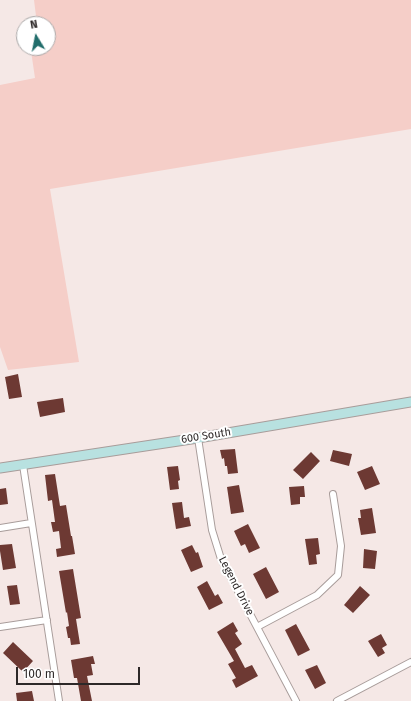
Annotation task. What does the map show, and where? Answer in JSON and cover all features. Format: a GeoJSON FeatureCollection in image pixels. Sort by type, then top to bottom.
{"type":"FeatureCollection","features":[{"type":"Feature","properties":{"kind":"main road","name":"600 South"},"geometry":{"type":"LineString","coordinates":[[0,468],[198,438],[411,402]]}},
{"type":"Feature","properties":{"kind":"street","name":"Legend Drive"},"geometry":{"type":"LineString","coordinates":[[198,438],[212,530],[221,559],[296,701]]}},
{"type":"Feature","properties":{"kind":"street"},"geometry":{"type":"LineString","coordinates":[[23,464],[59,701]]}},
{"type":"Feature","properties":{"kind":"street"},"geometry":{"type":"LineString","coordinates":[[257,627],[317,595],[338,575],[341,546],[333,494]]}},
{"type":"Feature","properties":{"kind":"street"},"geometry":{"type":"LineString","coordinates":[[0,528],[31,523]]}},
{"type":"Feature","properties":{"kind":"street"},"geometry":{"type":"LineString","coordinates":[[0,627],[47,620]]}},
{"type":"Feature","properties":{"kind":"street"},"geometry":{"type":"LineString","coordinates":[[337,701],[411,662]]}},
{"type":"Feature","properties":{"kind":"shaded area"},"geometry":{"type":"Polygon","coordinates":[[[34,0],[411,0],[411,129],[50,189],[79,362],[8,370],[0,347],[0,85],[35,78],[32,56],[56,56],[56,16],[36,16],[34,0]]]}},
{"type":"Feature","properties":{"kind":"building"},"geometry":{"type":"Polygon","coordinates":[[[18,374],[22,397],[9,399],[5,377],[18,374]]]}},
{"type":"Feature","properties":{"kind":"building"},"geometry":{"type":"Polygon","coordinates":[[[63,398],[65,412],[40,417],[37,402],[63,398]]]}},
{"type":"Feature","properties":{"kind":"building"},"geometry":{"type":"Polygon","coordinates":[[[235,449],[238,473],[228,474],[227,466],[225,466],[224,458],[222,459],[220,450],[235,449]]]}},
{"type":"Feature","properties":{"kind":"building"},"geometry":{"type":"Polygon","coordinates":[[[333,450],[352,454],[349,466],[330,461],[333,450]]]}},
{"type":"Feature","properties":{"kind":"building"},"geometry":{"type":"Polygon","coordinates":[[[311,452],[320,461],[303,479],[293,470],[311,452]]]}},
{"type":"Feature","properties":{"kind":"building"},"geometry":{"type":"Polygon","coordinates":[[[178,466],[180,480],[178,481],[179,489],[170,490],[167,467],[178,466]]]}},
{"type":"Feature","properties":{"kind":"building"},"geometry":{"type":"Polygon","coordinates":[[[372,466],[380,484],[365,490],[357,472],[372,466]]]}},
{"type":"Feature","properties":{"kind":"building"},"geometry":{"type":"Polygon","coordinates":[[[55,474],[60,506],[66,505],[75,554],[57,557],[56,549],[61,548],[59,531],[53,532],[51,522],[55,522],[52,500],[48,501],[45,475],[55,474]]]}},
{"type":"Feature","properties":{"kind":"building"},"geometry":{"type":"Polygon","coordinates":[[[239,485],[244,512],[231,514],[227,487],[239,485]]]}},
{"type":"Feature","properties":{"kind":"building"},"geometry":{"type":"Polygon","coordinates":[[[304,486],[305,497],[300,497],[300,504],[291,505],[289,487],[304,486]]]}},
{"type":"Feature","properties":{"kind":"building"},"geometry":{"type":"Polygon","coordinates":[[[6,488],[8,504],[0,505],[0,489],[6,488]]]}},
{"type":"Feature","properties":{"kind":"building"},"geometry":{"type":"Polygon","coordinates":[[[182,502],[184,518],[189,517],[191,526],[176,529],[172,503],[182,502]]]}},
{"type":"Feature","properties":{"kind":"building"},"geometry":{"type":"Polygon","coordinates":[[[372,508],[376,533],[361,535],[358,518],[361,518],[360,510],[372,508]]]}},
{"type":"Feature","properties":{"kind":"building"},"geometry":{"type":"Polygon","coordinates":[[[248,524],[260,548],[249,553],[245,544],[241,546],[234,531],[248,524]]]}},
{"type":"Feature","properties":{"kind":"building"},"geometry":{"type":"Polygon","coordinates":[[[318,538],[320,554],[316,555],[317,564],[309,565],[305,539],[318,538]]]}},
{"type":"Feature","properties":{"kind":"building"},"geometry":{"type":"Polygon","coordinates":[[[12,544],[16,568],[3,570],[0,545],[12,544]]]}},
{"type":"Feature","properties":{"kind":"building"},"geometry":{"type":"Polygon","coordinates":[[[192,545],[196,553],[198,552],[203,567],[191,572],[181,550],[192,545]]]}},
{"type":"Feature","properties":{"kind":"building"},"geometry":{"type":"Polygon","coordinates":[[[364,549],[377,551],[375,569],[363,568],[364,549]]]}},
{"type":"Feature","properties":{"kind":"building"},"geometry":{"type":"Polygon","coordinates":[[[266,567],[279,592],[266,599],[253,574],[266,567]]]}},
{"type":"Feature","properties":{"kind":"building"},"geometry":{"type":"Polygon","coordinates":[[[73,569],[81,618],[76,619],[80,644],[71,645],[66,627],[69,626],[59,571],[73,569]]]}},
{"type":"Feature","properties":{"kind":"building"},"geometry":{"type":"Polygon","coordinates":[[[207,581],[215,596],[218,594],[223,603],[209,610],[197,587],[207,581]]]}},
{"type":"Feature","properties":{"kind":"building"},"geometry":{"type":"Polygon","coordinates":[[[17,585],[20,604],[10,605],[7,586],[17,585]]]}},
{"type":"Feature","properties":{"kind":"building"},"geometry":{"type":"Polygon","coordinates":[[[360,586],[370,595],[353,613],[344,605],[360,586]]]}},
{"type":"Feature","properties":{"kind":"building"},"geometry":{"type":"Polygon","coordinates":[[[233,622],[238,631],[235,633],[242,644],[235,649],[245,668],[252,665],[258,676],[236,688],[232,680],[236,678],[228,664],[234,661],[217,632],[233,622]]]}},
{"type":"Feature","properties":{"kind":"building"},"geometry":{"type":"Polygon","coordinates":[[[296,624],[310,650],[298,656],[285,630],[296,624]]]}},
{"type":"Feature","properties":{"kind":"building"},"geometry":{"type":"Polygon","coordinates":[[[381,634],[387,645],[382,648],[385,653],[378,657],[368,641],[381,634]]]}},
{"type":"Feature","properties":{"kind":"building"},"geometry":{"type":"Polygon","coordinates":[[[13,642],[33,661],[23,672],[3,653],[13,642]]]}},
{"type":"Feature","properties":{"kind":"building"},"geometry":{"type":"Polygon","coordinates":[[[93,656],[95,664],[91,664],[93,675],[87,676],[92,701],[81,701],[77,678],[74,678],[71,660],[93,656]]]}},
{"type":"Feature","properties":{"kind":"building"},"geometry":{"type":"Polygon","coordinates":[[[317,665],[326,683],[315,689],[305,670],[317,665]]]}},
{"type":"Feature","properties":{"kind":"building"},"geometry":{"type":"Polygon","coordinates":[[[32,691],[34,701],[17,701],[16,693],[32,691]]]}}]}
